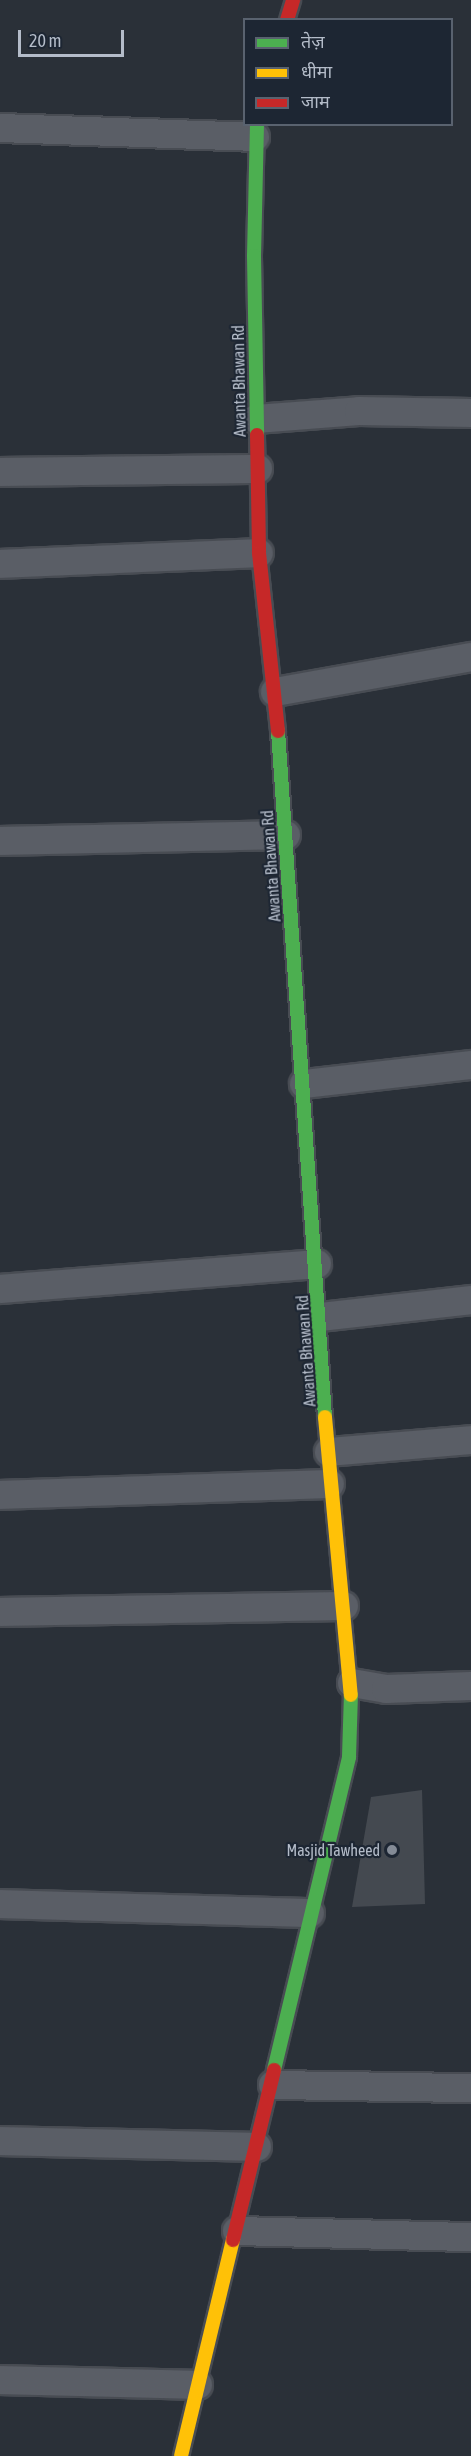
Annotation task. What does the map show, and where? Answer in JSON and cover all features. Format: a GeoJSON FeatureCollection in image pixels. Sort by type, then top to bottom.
{"type":"FeatureCollection","features":[{"type":"Feature","properties":{"kind":"street"},"geometry":{"type":"LineString","coordinates":[[288,18],[293,0]]}},
{"type":"Feature","properties":{"kind":"street"},"geometry":{"type":"LineString","coordinates":[[0,128],[256,130]]}},
{"type":"Feature","properties":{"kind":"street","name":"Awanta Bhawan Rd"},"geometry":{"type":"LineString","coordinates":[[181,2456],[273,2085],[309,1914],[349,1757],[352,1683],[330,1484],[317,1264],[286,836],[275,692],[260,553],[256,419],[256,130]]}},
{"type":"Feature","properties":{"kind":"street"},"geometry":{"type":"LineString","coordinates":[[256,419],[359,411],[471,413]]}},
{"type":"Feature","properties":{"kind":"street"},"geometry":{"type":"LineString","coordinates":[[0,472],[258,469]]}},
{"type":"Feature","properties":{"kind":"street"},"geometry":{"type":"LineString","coordinates":[[0,564],[260,553]]}},
{"type":"Feature","properties":{"kind":"street"},"geometry":{"type":"LineString","coordinates":[[275,692],[471,657]]}},
{"type":"Feature","properties":{"kind":"street"},"geometry":{"type":"LineString","coordinates":[[0,841],[286,836]]}},
{"type":"Feature","properties":{"kind":"street"},"geometry":{"type":"LineString","coordinates":[[304,1084],[471,1065]]}},
{"type":"Feature","properties":{"kind":"street"},"geometry":{"type":"LineString","coordinates":[[0,1289],[317,1264]]}},
{"type":"Feature","properties":{"kind":"street"},"geometry":{"type":"LineString","coordinates":[[320,1317],[471,1300]]}},
{"type":"Feature","properties":{"kind":"street"},"geometry":{"type":"LineString","coordinates":[[329,1452],[471,1440]]}},
{"type":"Feature","properties":{"kind":"street"},"geometry":{"type":"LineString","coordinates":[[0,1495],[330,1484]]}},
{"type":"Feature","properties":{"kind":"street"},"geometry":{"type":"LineString","coordinates":[[0,1612],[344,1606]]}},
{"type":"Feature","properties":{"kind":"street"},"geometry":{"type":"LineString","coordinates":[[352,1683],[386,1689],[471,1686]]}},
{"type":"Feature","properties":{"kind":"street"},"geometry":{"type":"LineString","coordinates":[[0,1904],[309,1914]]}},
{"type":"Feature","properties":{"kind":"street"},"geometry":{"type":"LineString","coordinates":[[273,2085],[471,2088]]}},
{"type":"Feature","properties":{"kind":"street"},"geometry":{"type":"LineString","coordinates":[[0,2141],[257,2148]]}},
{"type":"Feature","properties":{"kind":"street"},"geometry":{"type":"LineString","coordinates":[[237,2231],[471,2236]]}},
{"type":"Feature","properties":{"kind":"street"},"geometry":{"type":"LineString","coordinates":[[0,2380],[198,2385]]}},
{"type":"Feature","properties":{"kind":"building","name":"Masjid Tawheed"},"geometry":{"type":"Polygon","coordinates":[[[422,1790],[425,1904],[352,1907],[371,1797],[422,1790]]]}},
{"type":"Feature","properties":{"kind":"traffic: fast"},"geometry":{"type":"LineString","coordinates":[[257,126],[254,256],[257,435]]}},
{"type":"Feature","properties":{"kind":"traffic: fast"},"geometry":{"type":"LineString","coordinates":[[278,731],[325,1417]]}},
{"type":"Feature","properties":{"kind":"traffic: fast"},"geometry":{"type":"LineString","coordinates":[[274,2070],[349,1757],[351,1695]]}},
{"type":"Feature","properties":{"kind":"traffic: slow"},"geometry":{"type":"LineString","coordinates":[[325,1417],[351,1695]]}},
{"type":"Feature","properties":{"kind":"traffic: slow"},"geometry":{"type":"LineString","coordinates":[[181,2456],[233,2240]]}},
{"type":"Feature","properties":{"kind":"traffic: jam"},"geometry":{"type":"LineString","coordinates":[[288,18],[293,0]]}},
{"type":"Feature","properties":{"kind":"traffic: jam"},"geometry":{"type":"LineString","coordinates":[[257,435],[259,553],[278,731]]}},
{"type":"Feature","properties":{"kind":"traffic: jam"},"geometry":{"type":"LineString","coordinates":[[233,2240],[274,2070]]}},
{"type":"Feature","properties":{"kind":"place","name":"Masjid Tawheed"},"geometry":{"type":"Point","coordinates":[392,1850]}}]}
